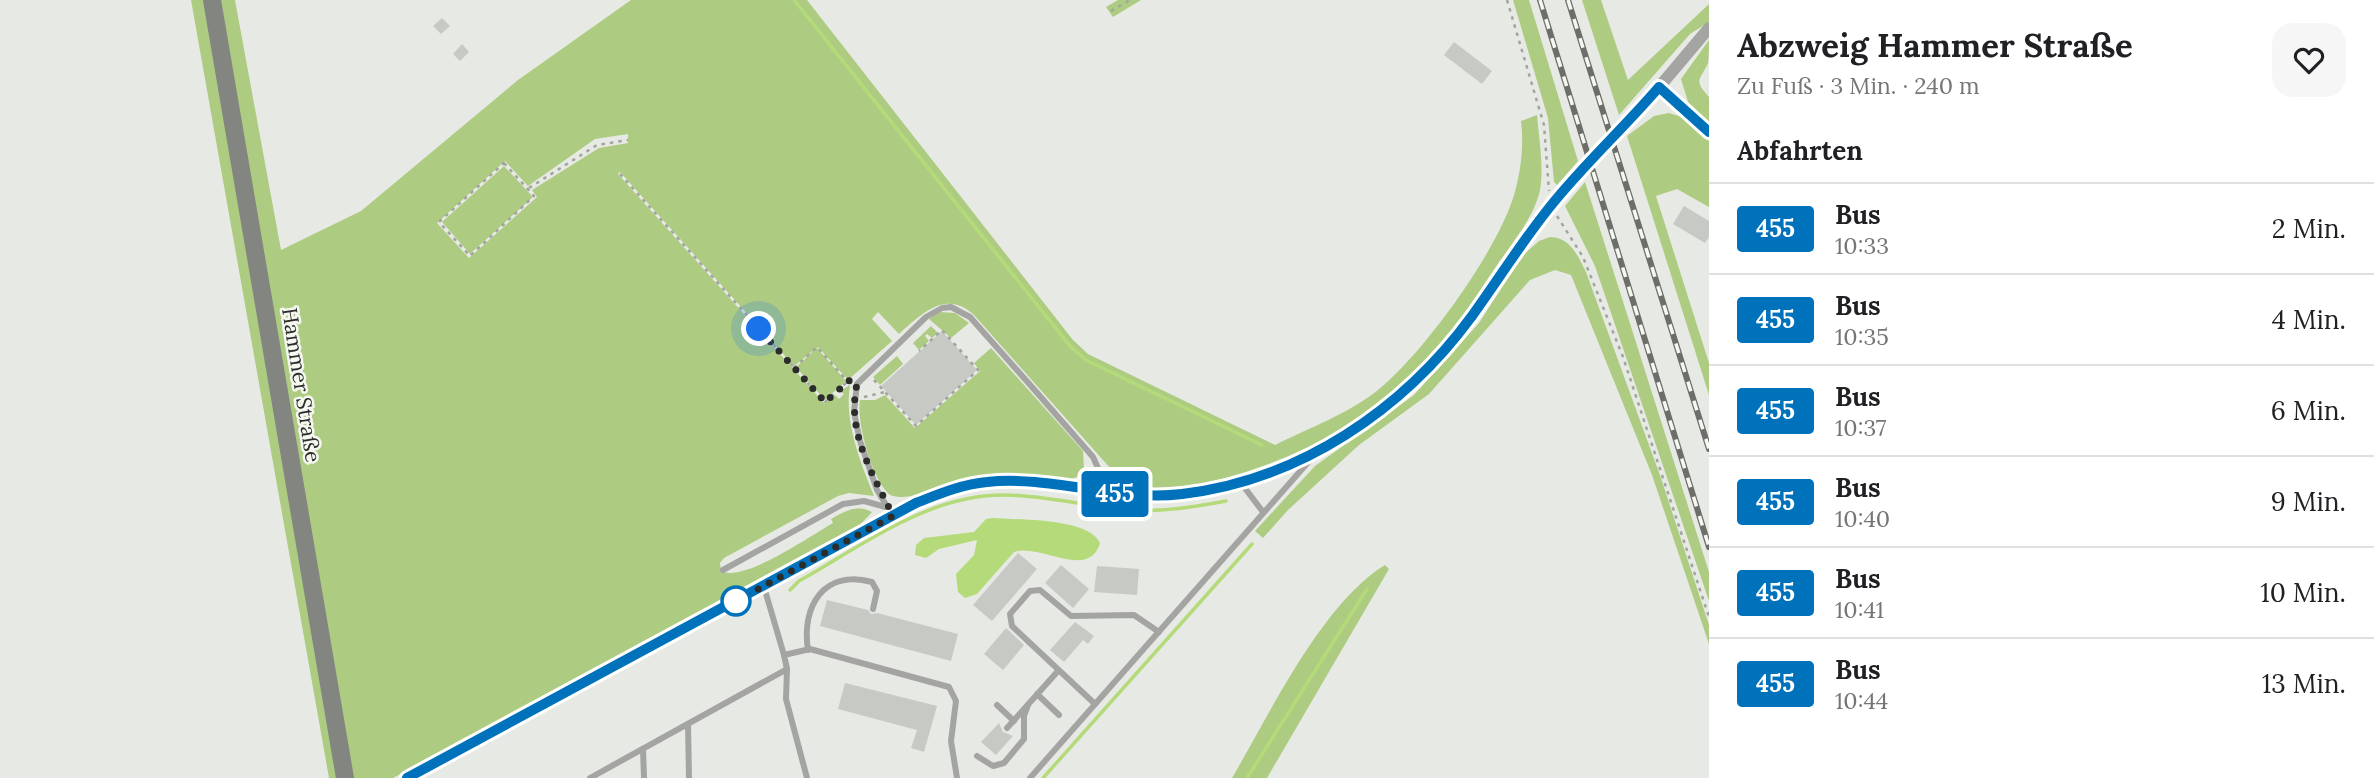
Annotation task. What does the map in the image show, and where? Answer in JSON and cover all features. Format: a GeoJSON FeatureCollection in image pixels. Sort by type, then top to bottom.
{"type":"FeatureCollection","features":[{"type":"Feature","properties":{"kind":"main road","name":"Hammer Straße"},"geometry":{"type":"LineString","coordinates":[[212,0],[345,778]]}},
{"type":"Feature","properties":{"kind":"street"},"geometry":{"type":"LineString","coordinates":[[407,778],[764,587],[891,512],[940,494],[987,482],[1161,496],[1240,482],[1316,453],[1374,416],[1409,389],[1471,318],[1550,206],[1644,104],[1709,28]]}},
{"type":"Feature","properties":{"kind":"street"},"geometry":{"type":"LineString","coordinates":[[1659,87],[1709,132]]}},
{"type":"Feature","properties":{"kind":"lane"},"geometry":{"type":"LineString","coordinates":[[891,512],[867,465],[854,412],[857,384],[932,312],[951,307],[963,311],[1093,457],[1102,477],[1103,493]]}},
{"type":"Feature","properties":{"kind":"lane"},"geometry":{"type":"LineString","coordinates":[[1030,778],[1316,453]]}},
{"type":"Feature","properties":{"kind":"lane"},"geometry":{"type":"LineString","coordinates":[[1240,482],[1263,512]]}},
{"type":"Feature","properties":{"kind":"lane"},"geometry":{"type":"LineString","coordinates":[[723,570],[843,504],[864,501],[891,512]]}},
{"type":"Feature","properties":{"kind":"lane"},"geometry":{"type":"LineString","coordinates":[[808,650],[807,632],[815,601],[830,584],[845,578],[872,582],[877,591],[873,609]]}},
{"type":"Feature","properties":{"kind":"lane"},"geometry":{"type":"LineString","coordinates":[[764,587],[784,655],[787,669],[786,699],[807,778]]}},
{"type":"Feature","properties":{"kind":"lane"},"geometry":{"type":"LineString","coordinates":[[1095,704],[1010,623],[1010,614],[1034,589],[1040,590],[1071,616],[1134,615],[1159,632]]}},
{"type":"Feature","properties":{"kind":"lane"},"geometry":{"type":"LineString","coordinates":[[784,655],[808,650],[949,687],[956,701],[951,749],[957,778]]}},
{"type":"Feature","properties":{"kind":"lane"},"geometry":{"type":"LineString","coordinates":[[590,778],[787,669]]}},
{"type":"Feature","properties":{"kind":"lane"},"geometry":{"type":"LineString","coordinates":[[1007,728],[1058,671]]}},
{"type":"Feature","properties":{"kind":"lane"},"geometry":{"type":"LineString","coordinates":[[1037,694],[1059,715]]}},
{"type":"Feature","properties":{"kind":"lane"},"geometry":{"type":"LineString","coordinates":[[997,705],[1014,721]]}},
{"type":"Feature","properties":{"kind":"lane"},"geometry":{"type":"LineString","coordinates":[[977,756],[993,766],[1004,763],[1024,740],[1024,716],[1028,705]]}},
{"type":"Feature","properties":{"kind":"lane"},"geometry":{"type":"LineString","coordinates":[[688,724],[689,778]]}},
{"type":"Feature","properties":{"kind":"lane"},"geometry":{"type":"LineString","coordinates":[[643,749],[644,778]]}},
{"type":"Feature","properties":{"kind":"path"},"geometry":{"type":"LineString","coordinates":[[1111,11],[1130,0]]}},
{"type":"Feature","properties":{"kind":"path"},"geometry":{"type":"LineString","coordinates":[[1507,0],[1544,125],[1550,206],[1583,257],[1623,358],[1709,617]]}},
{"type":"Feature","properties":{"kind":"path"},"geometry":{"type":"LineString","coordinates":[[528,189],[597,145],[628,140]]}},
{"type":"Feature","properties":{"kind":"path"},"geometry":{"type":"LineString","coordinates":[[505,163],[528,189],[534,196],[470,256],[439,222],[505,163]]}},
{"type":"Feature","properties":{"kind":"path"},"geometry":{"type":"LineString","coordinates":[[620,174],[825,402],[848,382]]}},
{"type":"Feature","properties":{"kind":"path"},"geometry":{"type":"LineString","coordinates":[[868,373],[916,426],[978,370],[943,330],[919,351]]}},
{"type":"Feature","properties":{"kind":"path"},"geometry":{"type":"LineString","coordinates":[[794,368],[817,347],[848,382],[857,384]]}},
{"type":"Feature","properties":{"kind":"path"},"geometry":{"type":"LineString","coordinates":[[854,398],[885,392]]}},
{"type":"Feature","properties":{"kind":"shaded area"},"geometry":{"type":"Polygon","coordinates":[[[191,0],[205,0],[338,778],[329,778],[191,0]]]}},
{"type":"Feature","properties":{"kind":"shaded area"},"geometry":{"type":"Polygon","coordinates":[[[219,0],[235,0],[281,250],[361,211],[518,80],[631,0],[807,0],[1073,340],[1088,354],[1275,445],[1366,399],[1396,373],[1437,327],[1476,271],[1505,218],[1514,195],[1520,167],[1521,121],[1537,115],[1541,181],[1533,211],[1464,314],[1417,372],[1383,402],[1313,445],[1236,475],[1163,490],[1139,488],[1119,478],[974,315],[953,304],[944,304],[925,312],[899,334],[878,312],[872,319],[892,341],[848,380],[818,347],[794,366],[620,172],[618,174],[825,404],[835,395],[839,399],[844,394],[840,391],[850,385],[851,427],[874,496],[849,493],[838,496],[724,558],[720,563],[721,571],[731,573],[761,564],[833,523],[831,519],[846,511],[861,509],[872,512],[860,525],[393,778],[352,778],[219,0]],[[628,134],[595,139],[528,186],[505,161],[437,223],[469,258],[537,197],[532,190],[599,148],[628,143],[628,134]]]}},
{"type":"Feature","properties":{"kind":"shaded area"},"geometry":{"type":"Polygon","coordinates":[[[1118,0],[1141,0],[1113,17],[1106,7],[1118,0]]]}},
{"type":"Feature","properties":{"kind":"shaded area"},"geometry":{"type":"Polygon","coordinates":[[[1513,0],[1529,0],[1578,161],[1557,185],[1554,182],[1548,118],[1513,0]]]}},
{"type":"Feature","properties":{"kind":"shaded area"},"geometry":{"type":"Polygon","coordinates":[[[1582,0],[1601,0],[1628,80],[1709,4],[1709,22],[1690,34],[1619,115],[1582,0]]]}},
{"type":"Feature","properties":{"kind":"shaded area"},"geometry":{"type":"Polygon","coordinates":[[[1709,40],[1708,63],[1700,83],[1709,97],[1709,123],[1688,102],[1681,79],[1709,40]]]}},
{"type":"Feature","properties":{"kind":"shaded area"},"geometry":{"type":"Polygon","coordinates":[[[1669,113],[1682,117],[1709,141],[1709,207],[1677,189],[1656,196],[1709,363],[1709,395],[1627,136],[1654,116],[1669,113]]]}},
{"type":"Feature","properties":{"kind":"shaded area"},"geometry":{"type":"Polygon","coordinates":[[[504,166],[533,197],[470,254],[442,222],[504,166]]]}},
{"type":"Feature","properties":{"kind":"shaded area"},"geometry":{"type":"Polygon","coordinates":[[[1585,182],[1709,572],[1709,601],[1595,266],[1565,206],[1585,182]]]}},
{"type":"Feature","properties":{"kind":"shaded area"},"geometry":{"type":"Polygon","coordinates":[[[1550,237],[1568,244],[1586,272],[1661,478],[1709,625],[1709,644],[1652,475],[1571,275],[1555,270],[1530,280],[1429,394],[1359,445],[1288,510],[1263,538],[1255,531],[1315,466],[1414,395],[1479,323],[1522,256],[1539,241],[1550,237]]]}},
{"type":"Feature","properties":{"kind":"shaded area"},"geometry":{"type":"Polygon","coordinates":[[[939,312],[955,313],[969,323],[951,338],[929,319],[939,312]]]}},
{"type":"Feature","properties":{"kind":"shaded area"},"geometry":{"type":"Polygon","coordinates":[[[931,326],[938,333],[932,338],[927,334],[925,336],[929,341],[919,350],[913,343],[931,326]]]}},
{"type":"Feature","properties":{"kind":"shaded area"},"geometry":{"type":"Polygon","coordinates":[[[817,348],[846,381],[825,400],[796,367],[817,348]]]}},
{"type":"Feature","properties":{"kind":"shaded area"},"geometry":{"type":"Polygon","coordinates":[[[991,348],[1083,451],[1084,470],[1077,477],[1068,480],[978,477],[948,483],[912,496],[890,495],[878,477],[867,451],[859,410],[860,400],[875,400],[885,395],[915,428],[980,371],[974,363],[991,348]]]}},
{"type":"Feature","properties":{"kind":"shaded area"},"geometry":{"type":"Polygon","coordinates":[[[897,356],[903,364],[880,385],[873,377],[897,356]]]}},
{"type":"Feature","properties":{"kind":"shaded area"},"geometry":{"type":"Polygon","coordinates":[[[986,519],[1068,525],[1093,535],[1100,543],[1094,554],[1085,559],[1075,560],[1036,552],[1014,552],[977,594],[965,598],[958,592],[956,574],[974,555],[977,540],[939,549],[926,558],[915,555],[916,545],[924,538],[974,532],[986,519]]]}},
{"type":"Feature","properties":{"kind":"shaded area"},"geometry":{"type":"Polygon","coordinates":[[[1385,565],[1389,569],[1267,778],[1232,778],[1280,693],[1319,632],[1362,582],[1385,565]]]}},
{"type":"Feature","properties":{"kind":"building"},"geometry":{"type":"Polygon","coordinates":[[[442,18],[450,26],[441,34],[433,26],[442,18]]]}},
{"type":"Feature","properties":{"kind":"building"},"geometry":{"type":"Polygon","coordinates":[[[1454,42],[1492,71],[1482,84],[1444,55],[1454,42]]]}},
{"type":"Feature","properties":{"kind":"building"},"geometry":{"type":"Polygon","coordinates":[[[462,44],[469,52],[460,61],[453,54],[462,44]]]}},
{"type":"Feature","properties":{"kind":"building"},"geometry":{"type":"Polygon","coordinates":[[[1684,206],[1709,221],[1709,237],[1705,243],[1673,224],[1684,206]]]}},
{"type":"Feature","properties":{"kind":"building"},"geometry":{"type":"Polygon","coordinates":[[[942,331],[977,370],[916,425],[881,386],[942,331]]]}},
{"type":"Feature","properties":{"kind":"building"},"geometry":{"type":"Polygon","coordinates":[[[1018,553],[1037,569],[992,621],[973,605],[1018,553]]]}},
{"type":"Feature","properties":{"kind":"building"},"geometry":{"type":"Polygon","coordinates":[[[1061,565],[1089,589],[1073,608],[1045,583],[1061,565]]]}},
{"type":"Feature","properties":{"kind":"building"},"geometry":{"type":"Polygon","coordinates":[[[1097,566],[1139,569],[1137,595],[1094,592],[1097,566]]]}},
{"type":"Feature","properties":{"kind":"building"},"geometry":{"type":"Polygon","coordinates":[[[827,600],[868,610],[871,614],[877,613],[958,634],[951,661],[820,626],[827,600]]]}},
{"type":"Feature","properties":{"kind":"building"},"geometry":{"type":"Polygon","coordinates":[[[1075,622],[1094,636],[1088,644],[1083,640],[1064,662],[1050,650],[1075,622]]]}},
{"type":"Feature","properties":{"kind":"building"},"geometry":{"type":"Polygon","coordinates":[[[1006,628],[1024,645],[1003,670],[984,654],[1006,628]]]}},
{"type":"Feature","properties":{"kind":"building"},"geometry":{"type":"Polygon","coordinates":[[[845,683],[937,706],[924,752],[911,748],[917,730],[838,709],[845,683]]]}},
{"type":"Feature","properties":{"kind":"building"},"geometry":{"type":"Polygon","coordinates":[[[999,723],[1003,732],[1013,736],[996,755],[981,742],[999,723]]]}},
{"type":"Feature","properties":{"kind":"waterway"},"geometry":{"type":"LineString","coordinates":[[794,0],[1070,346],[1086,360],[1262,445]]}},
{"type":"Feature","properties":{"kind":"waterway"},"geometry":{"type":"LineString","coordinates":[[790,590],[799,581],[901,522],[966,499],[1027,496],[1142,510],[1226,501]]}},
{"type":"Feature","properties":{"kind":"waterway"},"geometry":{"type":"LineString","coordinates":[[1043,778],[1252,544]]}},
{"type":"Feature","properties":{"kind":"waterway"},"geometry":{"type":"LineString","coordinates":[[1247,778],[1367,589]]}},
{"type":"Feature","properties":{"kind":"railway"},"geometry":{"type":"LineString","coordinates":[[1540,0],[1709,547]]}},
{"type":"Feature","properties":{"kind":"railway"},"geometry":{"type":"LineString","coordinates":[[1568,0],[1709,449]]}},
{"type":"Feature","properties":{"kind":"bus line","name":"455"},"geometry":{"type":"LineString","coordinates":[[407,778],[916,503],[940,494],[987,482],[1011,482],[1138,496],[1184,494],[1240,482],[1316,453],[1374,416],[1409,389],[1471,318],[1514,253],[1550,206],[1659,87],[1709,132]]}},
{"type":"Feature","properties":{"kind":"route"},"geometry":{"type":"LineString","coordinates":[[736,601],[893,516],[877,490],[860,441],[854,412],[857,384],[850,380],[825,402],[759,329]]}}]}
